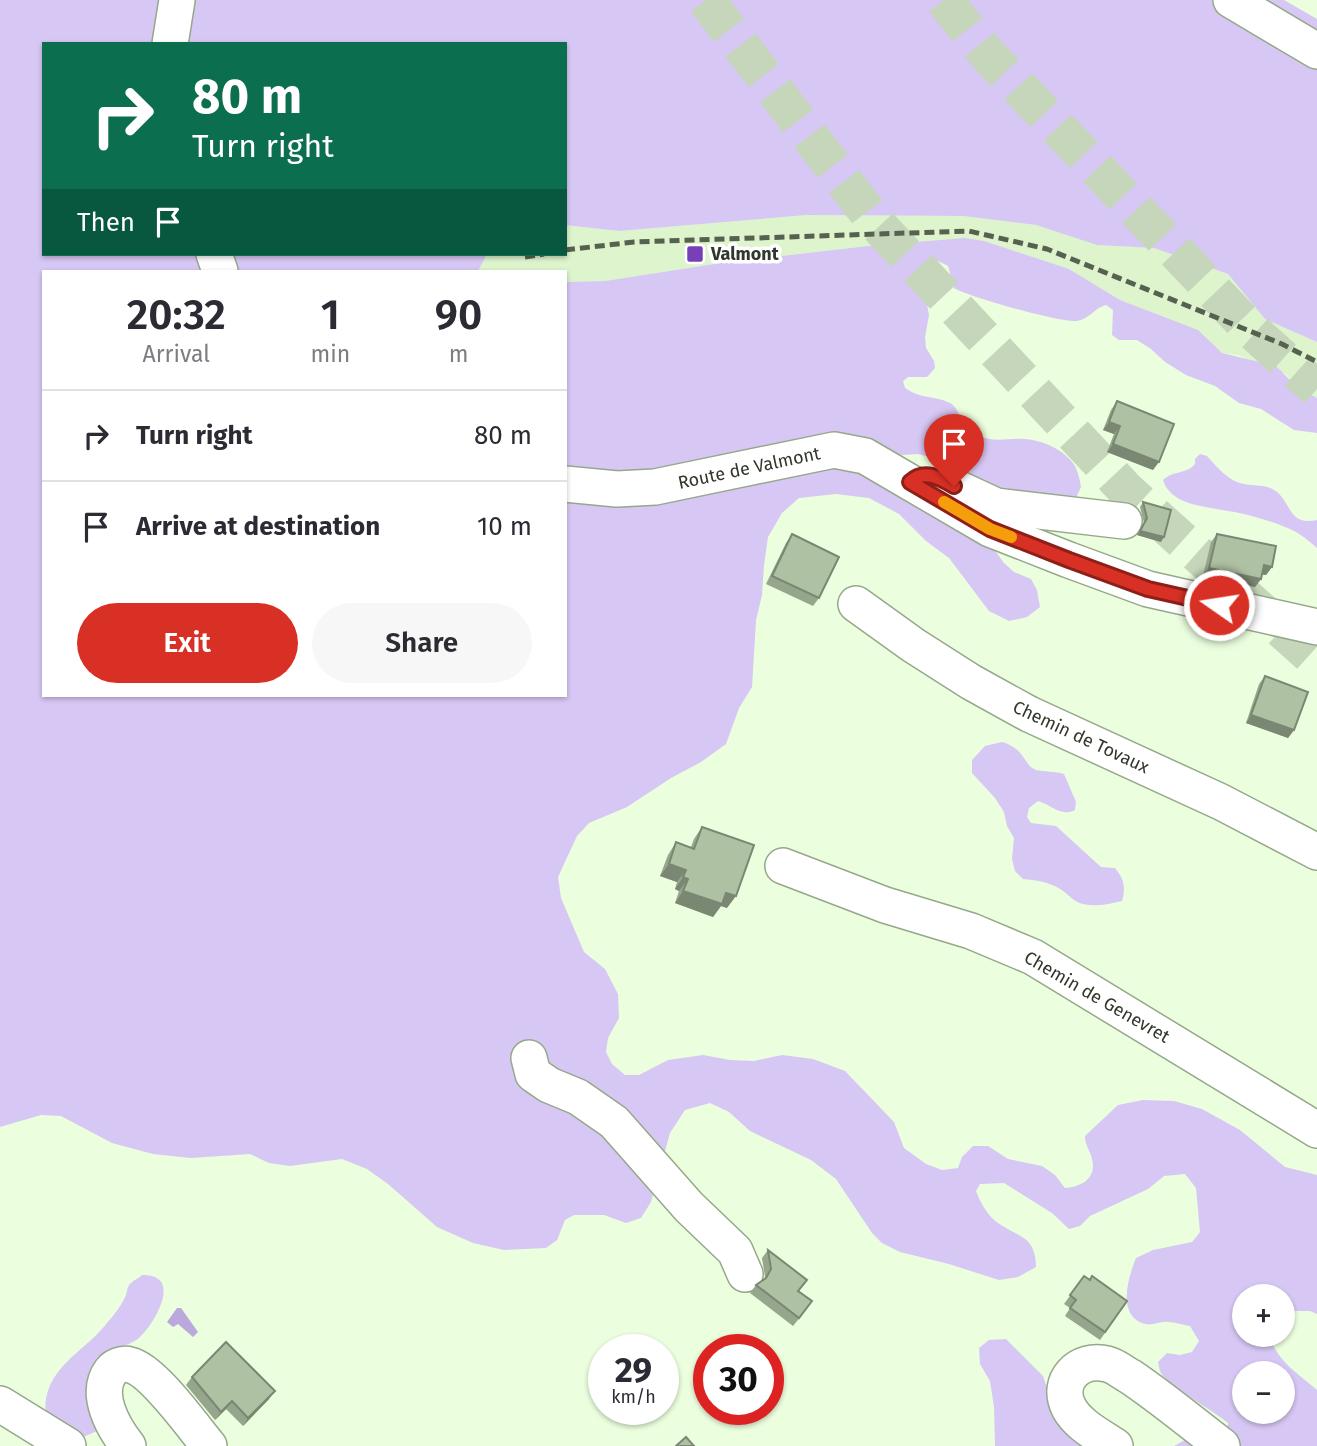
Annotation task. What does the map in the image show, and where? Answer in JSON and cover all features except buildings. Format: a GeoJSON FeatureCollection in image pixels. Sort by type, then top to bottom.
{"type":"FeatureCollection","features":[{"type":"Feature","properties":{"kind":"street"},"geometry":{"type":"LineString","coordinates":[[170,42],[177,0]]}},
{"type":"Feature","properties":{"kind":"street"},"geometry":{"type":"LineString","coordinates":[[1231,0],[1317,51]]}},
{"type":"Feature","properties":{"kind":"street","name":"Route de Valmont"},"geometry":{"type":"LineString","coordinates":[[567,484],[617,489],[655,487],[834,450],[865,456],[990,529],[1103,573],[1148,589],[1317,627]]}},
{"type":"Feature","properties":{"kind":"street"},"geometry":{"type":"LineString","coordinates":[[910,482],[915,477],[927,474],[996,506],[1124,522]]}},
{"type":"Feature","properties":{"kind":"street","name":"Chemin de Tovaux"},"geometry":{"type":"LineString","coordinates":[[856,604],[971,682],[1029,714],[1221,802],[1317,852]]}},
{"type":"Feature","properties":{"kind":"street","name":"Chemin de Genevret"},"geometry":{"type":"LineString","coordinates":[[783,866],[885,905],[971,931],[1033,957],[1317,1130]]}},
{"type":"Feature","properties":{"kind":"street"},"geometry":{"type":"LineString","coordinates":[[529,1058],[533,1074],[549,1085],[578,1097],[614,1122],[689,1207],[729,1244],[745,1274]]}},
{"type":"Feature","properties":{"kind":"street"},"geometry":{"type":"LineString","coordinates":[[1115,1446],[1092,1431],[1068,1406],[1066,1395],[1070,1377],[1082,1364],[1089,1362],[1112,1365],[1222,1446]]}},
{"type":"Feature","properties":{"kind":"street"},"geometry":{"type":"LineString","coordinates":[[128,1446],[112,1422],[104,1395],[107,1377],[113,1368],[121,1365],[130,1365],[142,1371],[163,1391],[209,1446]]}},
{"type":"Feature","properties":{"kind":"street"},"geometry":{"type":"LineString","coordinates":[[0,1404],[68,1446]]}},
{"type":"Feature","properties":{"kind":"shaded area"},"geometry":{"type":"Polygon","coordinates":[[[0,0],[1284,0],[1317,19],[1317,342],[1265,319],[1228,274],[1154,248],[1097,245],[1036,225],[963,216],[807,215],[619,231],[567,225],[567,42],[42,42],[42,256],[486,256],[479,270],[42,270],[42,697],[567,697],[567,282],[605,281],[721,263],[965,238],[984,241],[1069,269],[1120,300],[1198,330],[1222,353],[1276,366],[1298,388],[1317,398],[1317,433],[1294,430],[1261,409],[1239,403],[1215,386],[1186,375],[1137,340],[1119,340],[1112,335],[1113,310],[1106,305],[1077,321],[1053,318],[963,292],[954,288],[948,266],[938,261],[930,266],[924,289],[929,315],[925,337],[926,348],[935,368],[927,377],[908,377],[903,381],[905,388],[950,403],[967,427],[977,435],[994,440],[1031,440],[1053,447],[1071,460],[1081,487],[1069,514],[974,484],[942,460],[918,454],[902,455],[894,459],[898,491],[910,503],[993,548],[1014,572],[1031,579],[1037,590],[1040,607],[1027,617],[1009,621],[989,611],[949,558],[926,541],[899,514],[869,498],[836,494],[799,498],[782,513],[768,537],[762,595],[756,620],[752,687],[739,708],[726,744],[627,807],[589,823],[577,836],[558,877],[561,898],[584,952],[605,969],[618,994],[619,1018],[608,1038],[606,1052],[612,1064],[625,1075],[639,1075],[668,1060],[703,1055],[754,1061],[782,1055],[813,1059],[845,1071],[894,1122],[904,1148],[926,1164],[942,1170],[958,1168],[962,1157],[973,1146],[988,1146],[1008,1159],[1042,1166],[1055,1175],[1065,1188],[1077,1186],[1090,1176],[1093,1166],[1085,1136],[1118,1105],[1143,1100],[1174,1101],[1202,1109],[1240,1130],[1285,1167],[1317,1175],[1317,1314],[1295,1311],[1295,1284],[1232,1284],[1232,1347],[1274,1347],[1284,1361],[1232,1361],[1232,1424],[1295,1424],[1295,1371],[1317,1390],[1317,1446],[1174,1446],[1185,1440],[1200,1441],[1227,1432],[1228,1423],[1172,1384],[1160,1371],[1158,1362],[1167,1353],[1180,1355],[1192,1352],[1199,1341],[1190,1326],[1173,1322],[1149,1324],[1137,1320],[1128,1305],[1128,1286],[1136,1258],[1153,1250],[1192,1242],[1200,1232],[1196,1188],[1185,1174],[1164,1176],[1148,1189],[1090,1216],[1080,1226],[1069,1229],[1052,1213],[1004,1183],[980,1184],[976,1191],[988,1214],[1028,1242],[1035,1256],[1036,1267],[1018,1277],[999,1280],[900,1252],[882,1243],[872,1233],[836,1179],[811,1160],[750,1131],[729,1112],[710,1103],[685,1110],[670,1133],[651,1202],[641,1218],[626,1223],[604,1215],[574,1215],[565,1220],[557,1240],[546,1248],[504,1250],[473,1243],[437,1227],[388,1184],[367,1169],[342,1159],[290,1166],[269,1163],[250,1154],[191,1158],[153,1154],[112,1143],[61,1116],[41,1115],[0,1127],[0,0]]]}},
{"type":"Feature","properties":{"kind":"shaded area"},"geometry":{"type":"Polygon","coordinates":[[[807,215],[963,216],[1036,225],[1097,245],[1154,248],[1228,274],[1265,319],[1317,342],[1317,398],[1298,388],[1286,374],[1238,355],[1222,353],[1197,330],[1120,300],[1069,269],[1027,256],[868,246],[721,263],[605,281],[567,282],[567,270],[479,270],[486,256],[567,256],[567,225],[619,231],[807,215]]]}},
{"type":"Feature","properties":{"kind":"shaded area"},"geometry":{"type":"Polygon","coordinates":[[[1200,454],[1207,456],[1235,481],[1273,489],[1301,520],[1317,520],[1317,548],[1298,533],[1278,524],[1188,503],[1172,494],[1163,480],[1192,467],[1200,454]]]}},
{"type":"Feature","properties":{"kind":"shaded area"},"geometry":{"type":"Polygon","coordinates":[[[1002,742],[1016,749],[1032,768],[1064,774],[1076,802],[1075,810],[1060,811],[1038,801],[1029,808],[1027,817],[1031,823],[1056,826],[1101,867],[1115,868],[1123,883],[1122,901],[1098,905],[1083,904],[1056,887],[1023,879],[1015,871],[1012,859],[1014,838],[1007,826],[1004,812],[972,773],[972,760],[985,746],[1002,742]]]}},
{"type":"Feature","properties":{"kind":"shaded area"},"geometry":{"type":"Polygon","coordinates":[[[142,1275],[154,1277],[161,1282],[164,1290],[158,1311],[137,1339],[110,1351],[97,1431],[81,1438],[46,1415],[46,1399],[50,1385],[66,1363],[110,1320],[126,1295],[129,1285],[142,1275]]]}},
{"type":"Feature","properties":{"kind":"shaded area"},"geometry":{"type":"Polygon","coordinates":[[[177,1308],[181,1308],[198,1332],[193,1337],[178,1324],[173,1327],[167,1322],[177,1308]]]}},
{"type":"Feature","properties":{"kind":"shaded area"},"geometry":{"type":"Polygon","coordinates":[[[1006,1339],[1043,1376],[1050,1396],[1091,1446],[995,1446],[990,1381],[980,1364],[979,1348],[989,1340],[1006,1339]]]}},
{"type":"Feature","properties":{"kind":"tunnel"},"geometry":{"type":"LineString","coordinates":[[706,0],[875,222],[1126,490],[1317,661]]}},
{"type":"Feature","properties":{"kind":"tunnel"},"geometry":{"type":"LineString","coordinates":[[944,0],[988,55],[1248,327],[1317,389]]}},
{"type":"Feature","properties":{"kind":"railway"},"geometry":{"type":"LineString","coordinates":[[567,250],[634,242],[969,231],[1047,249],[1282,344],[1317,362]]}},
{"type":"Feature","properties":{"kind":"railway"},"geometry":{"type":"LineString","coordinates":[[525,257],[531,256]]}},
{"type":"Feature","properties":{"kind":"slow traffic"},"geometry":{"type":"LineString","coordinates":[[944,502],[990,529],[1011,537]]}},
{"type":"Feature","properties":{"kind":"place","name":"Valmont"},"geometry":{"type":"Point","coordinates":[695,254]}},
{"type":"Feature","properties":{"kind":"route"},"geometry":{"type":"LineString","coordinates":[[954,486],[927,474],[915,477],[910,482],[990,529],[1148,589],[1219,605]]}}]}
